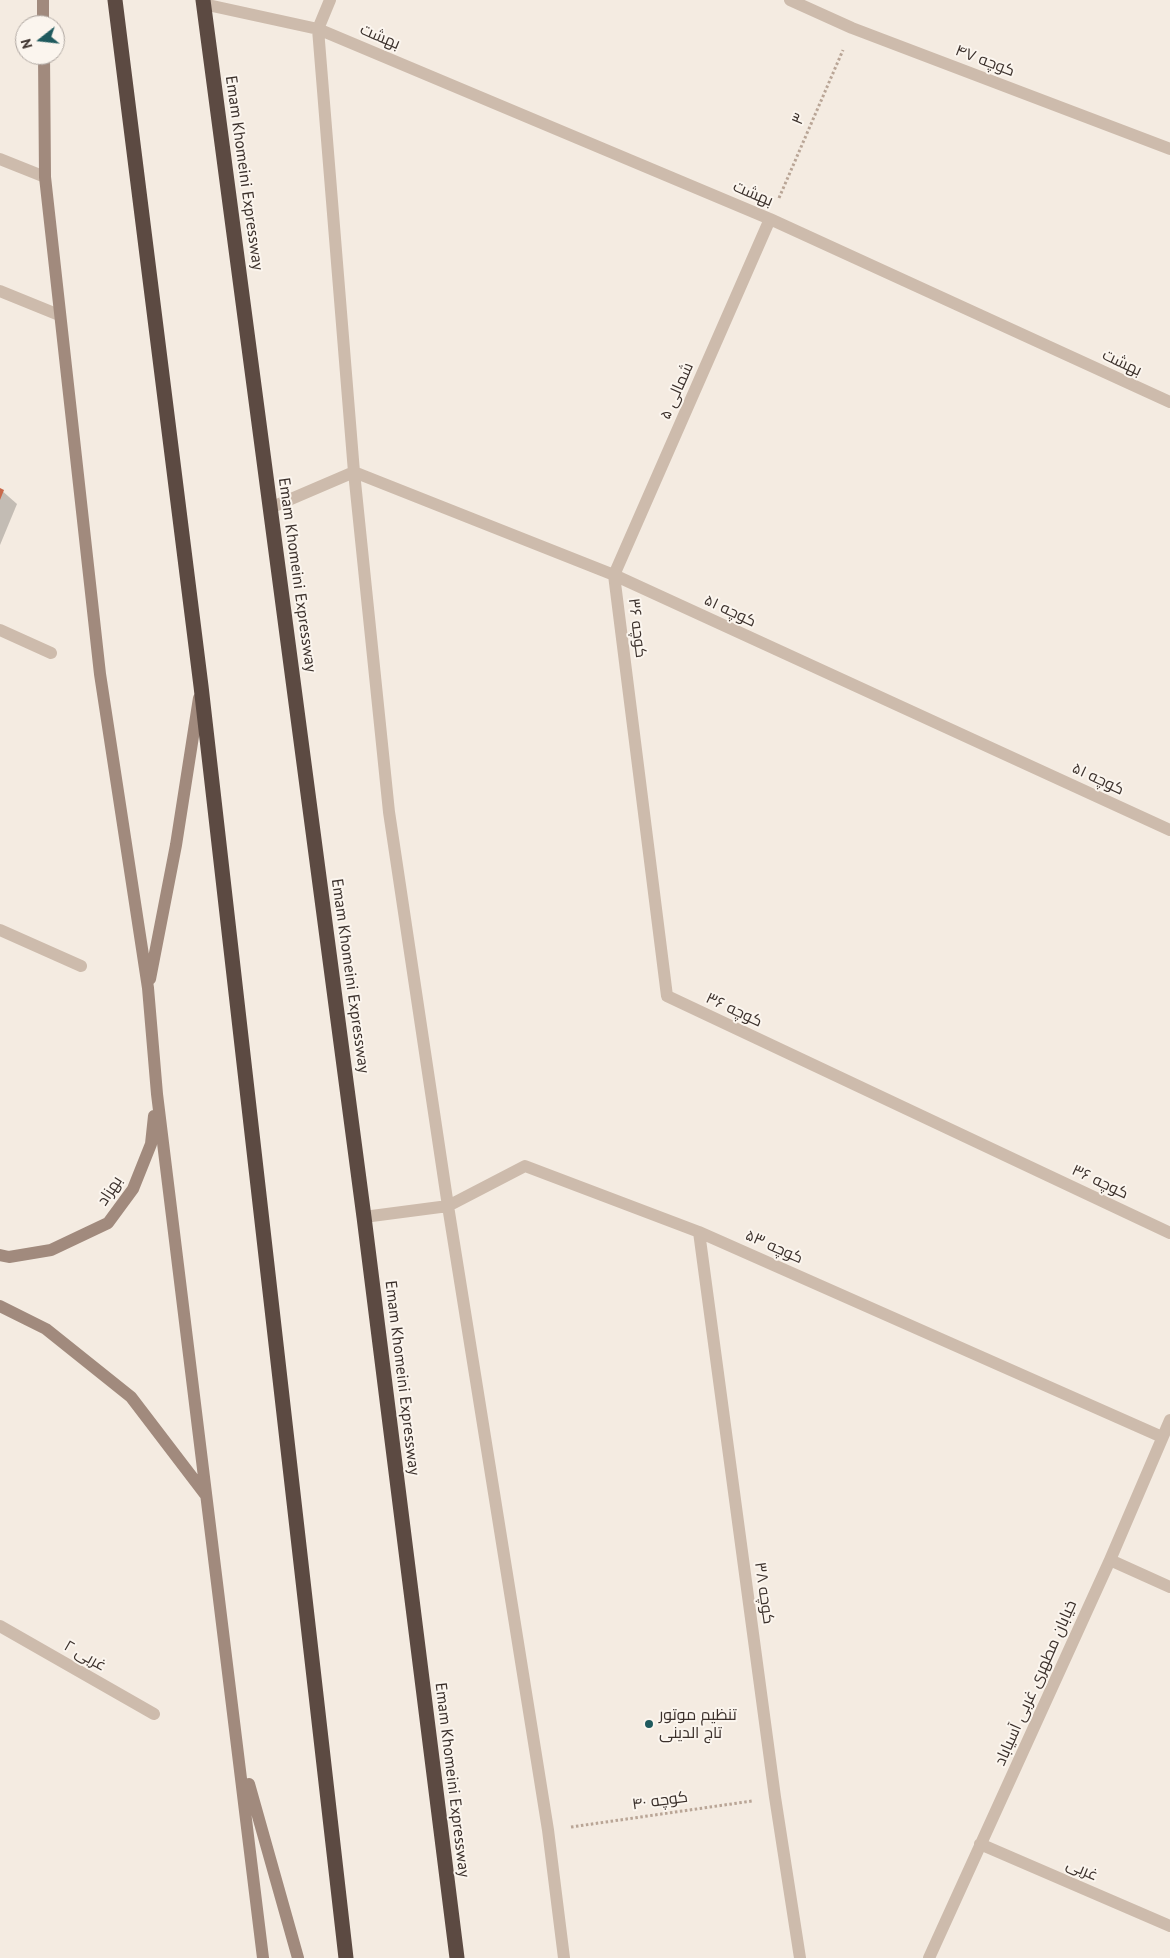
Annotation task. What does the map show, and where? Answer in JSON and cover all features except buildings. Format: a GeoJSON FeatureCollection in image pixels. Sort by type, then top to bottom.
{"type":"FeatureCollection","features":[{"type":"Feature","properties":{"kind":"highway"},"geometry":{"type":"LineString","coordinates":[[115,0],[201,686],[346,1958]]}},
{"type":"Feature","properties":{"kind":"highway","name":"Emam Khomeini Expressway"},"geometry":{"type":"LineString","coordinates":[[204,1],[364,1217],[457,1958]]}},
{"type":"Feature","properties":{"kind":"street"},"geometry":{"type":"LineString","coordinates":[[43,0],[43,15]]}},
{"type":"Feature","properties":{"kind":"street"},"geometry":{"type":"LineString","coordinates":[[330,0],[318,29],[354,472],[389,812],[448,1206],[548,1830],[564,1958]]}},
{"type":"Feature","properties":{"kind":"street","name":"کوچه ۴۷"},"geometry":{"type":"LineString","coordinates":[[790,0],[852,28],[1170,149]]}},
{"type":"Feature","properties":{"kind":"street","name":"بهشت"},"geometry":{"type":"LineString","coordinates":[[204,1],[318,29],[770,219],[1170,402]]}},
{"type":"Feature","properties":{"kind":"street"},"geometry":{"type":"LineString","coordinates":[[44,65],[45,177],[100,674],[148,988],[157,1094],[239,1745],[263,1958]]}},
{"type":"Feature","properties":{"kind":"street"},"geometry":{"type":"LineString","coordinates":[[0,159],[45,177]]}},
{"type":"Feature","properties":{"kind":"street","name":"۵ شمالی"},"geometry":{"type":"LineString","coordinates":[[614,575],[770,219]]}},
{"type":"Feature","properties":{"kind":"street"},"geometry":{"type":"LineString","coordinates":[[0,291],[59,315]]}},
{"type":"Feature","properties":{"kind":"street"},"geometry":{"type":"LineString","coordinates":[[270,508],[354,472]]}},
{"type":"Feature","properties":{"kind":"street","name":"کوچه ۵۱"},"geometry":{"type":"LineString","coordinates":[[354,472],[614,575],[1170,830]]}},
{"type":"Feature","properties":{"kind":"street","name":"کوچه ۳۶"},"geometry":{"type":"LineString","coordinates":[[614,575],[667,996],[1170,1233]]}},
{"type":"Feature","properties":{"kind":"street"},"geometry":{"type":"LineString","coordinates":[[0,630],[51,653]]}},
{"type":"Feature","properties":{"kind":"street"},"geometry":{"type":"LineString","coordinates":[[148,988],[176,845],[201,686]]}},
{"type":"Feature","properties":{"kind":"street"},"geometry":{"type":"LineString","coordinates":[[0,930],[81,966]]}},
{"type":"Feature","properties":{"kind":"street","name":"بهزاد"},"geometry":{"type":"LineString","coordinates":[[0,1255],[9,1257],[51,1250],[108,1223],[133,1189],[151,1144],[157,1094]]}},
{"type":"Feature","properties":{"kind":"street","name":"کوچه ۵۳"},"geometry":{"type":"LineString","coordinates":[[364,1217],[448,1206],[525,1166],[700,1232],[1162,1437]]}},
{"type":"Feature","properties":{"kind":"street","name":"کوچه ۳۸"},"geometry":{"type":"LineString","coordinates":[[700,1232],[775,1797],[800,1958]]}},
{"type":"Feature","properties":{"kind":"street"},"geometry":{"type":"LineString","coordinates":[[0,1306],[46,1329],[131,1397],[207,1496]]}},
{"type":"Feature","properties":{"kind":"street","name":"خیابان مطهری غربی آسیاباد"},"geometry":{"type":"LineString","coordinates":[[929,1958],[1110,1560],[1170,1420]]}},
{"type":"Feature","properties":{"kind":"street"},"geometry":{"type":"LineString","coordinates":[[1110,1560],[1170,1588]]}},
{"type":"Feature","properties":{"kind":"street","name":"غربی ۲"},"geometry":{"type":"LineString","coordinates":[[0,1626],[154,1714]]}},
{"type":"Feature","properties":{"kind":"street"},"geometry":{"type":"LineString","coordinates":[[239,1745],[298,1958]]}},
{"type":"Feature","properties":{"kind":"street","name":"غربی"},"geometry":{"type":"LineString","coordinates":[[980,1844],[1170,1926]]}},
{"type":"Feature","properties":{"kind":"path","name":"۳"},"geometry":{"type":"LineString","coordinates":[[770,219],[852,28]]}},
{"type":"Feature","properties":{"kind":"path","name":"کوچه ۴۰"},"geometry":{"type":"LineString","coordinates":[[548,1830],[775,1797]]}},
{"type":"Feature","properties":{"kind":"place","name":"تنظیم موتور تاج الدینی"},"geometry":{"type":"Point","coordinates":[649,1724]}}]}
